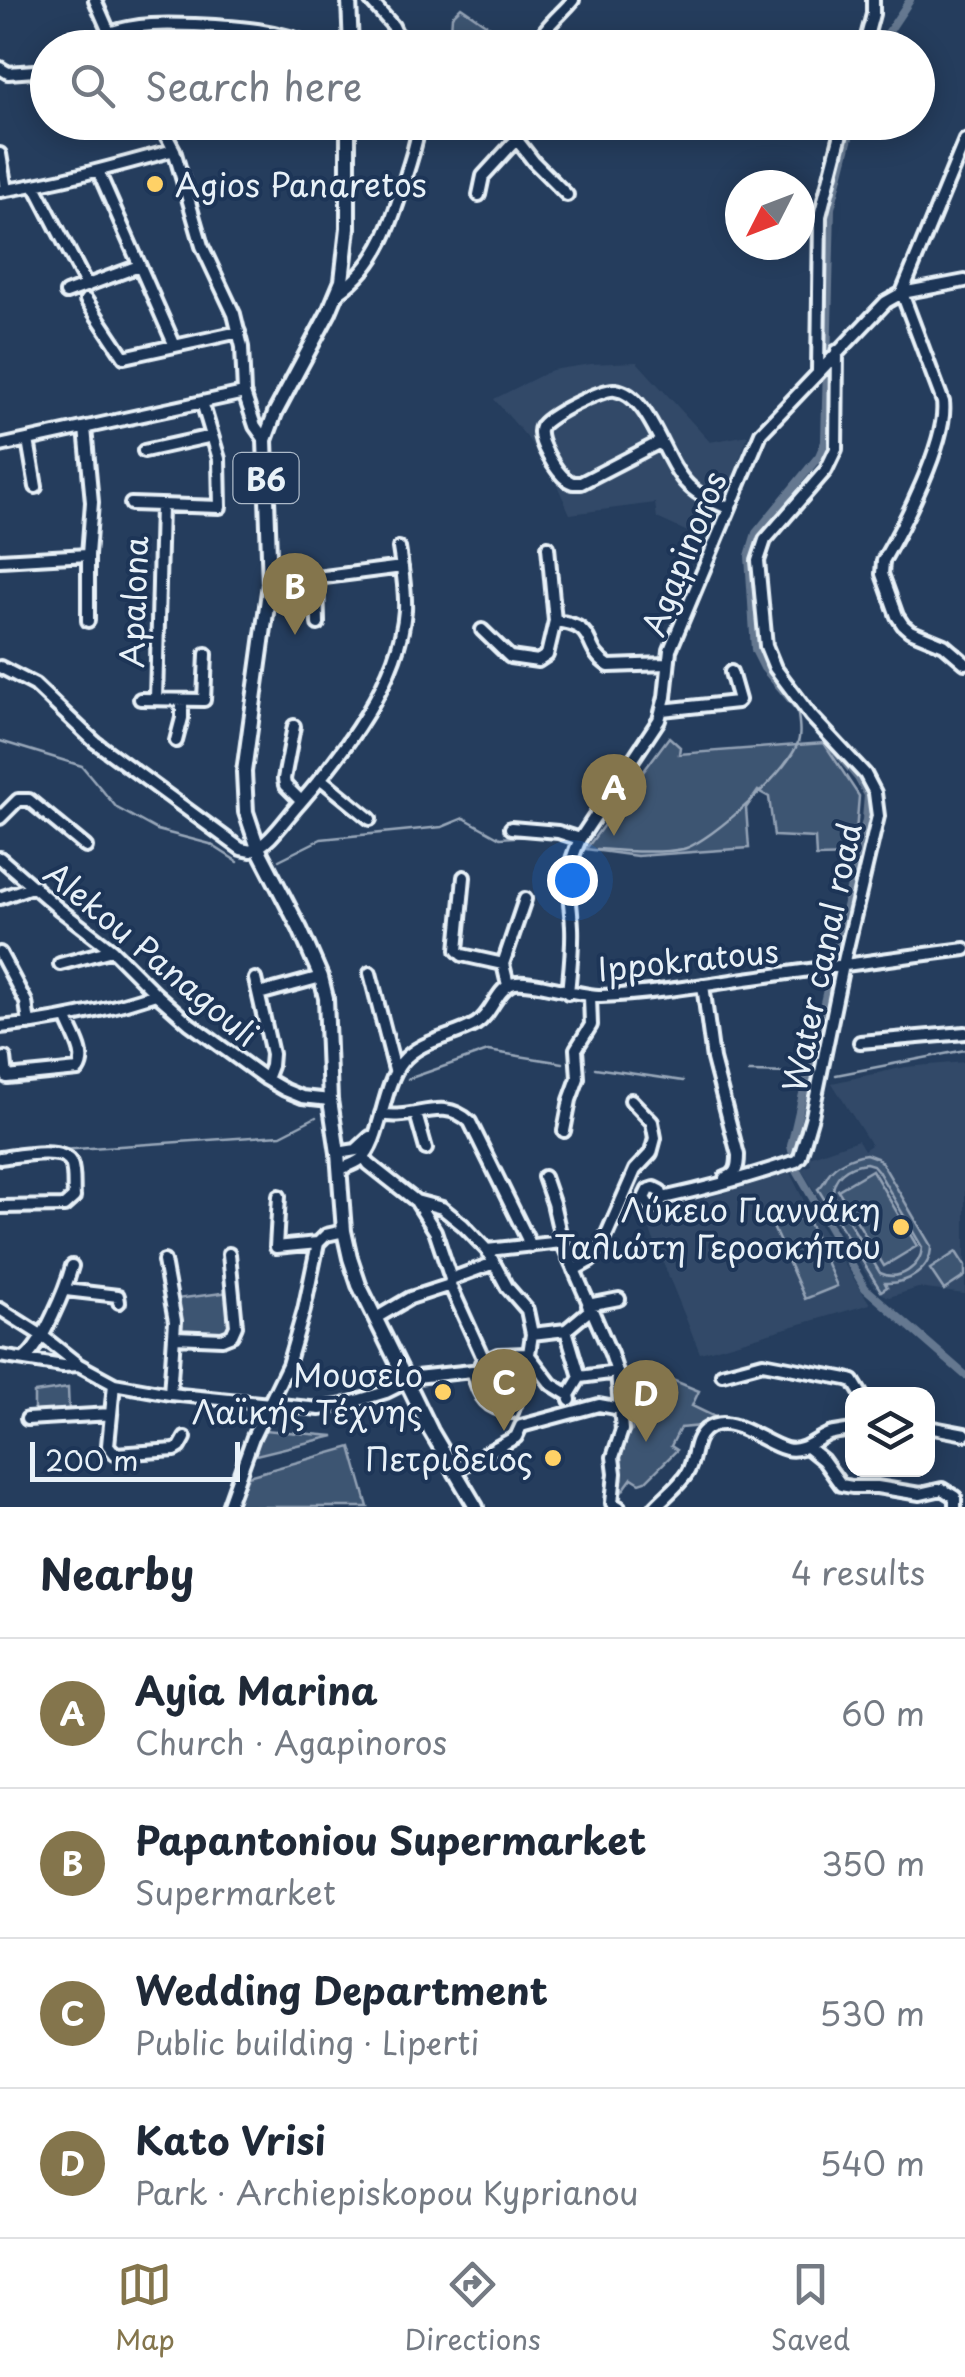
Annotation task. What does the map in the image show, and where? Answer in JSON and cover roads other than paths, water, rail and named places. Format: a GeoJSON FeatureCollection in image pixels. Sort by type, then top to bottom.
{"type":"FeatureCollection","features":[{"type":"Feature","properties":{"kind":"main road"},"geometry":{"type":"LineString","coordinates":[[349,0],[350,30]]}},
{"type":"Feature","properties":{"kind":"main road","name":"B6"},"geometry":{"type":"LineString","coordinates":[[348,140],[348,228],[339,292],[264,440],[270,584],[244,772],[246,812],[258,848],[321,977],[326,998],[330,1100],[344,1231],[359,1285],[431,1430],[476,1507]]}},
{"type":"Feature","properties":{"kind":"street"},"geometry":{"type":"LineString","coordinates":[[95,0],[108,30]]}},
{"type":"Feature","properties":{"kind":"street"},"geometry":{"type":"LineString","coordinates":[[370,0],[395,30]]}},
{"type":"Feature","properties":{"kind":"street"},"geometry":{"type":"LineString","coordinates":[[545,30],[572,0]]}},
{"type":"Feature","properties":{"kind":"street"},"geometry":{"type":"LineString","coordinates":[[869,30],[873,0]]}},
{"type":"Feature","properties":{"kind":"street"},"geometry":{"type":"LineString","coordinates":[[116,30],[153,23],[260,30]]}},
{"type":"Feature","properties":{"kind":"street"},"geometry":{"type":"LineString","coordinates":[[0,68],[8,73],[30,71]]}},
{"type":"Feature","properties":{"kind":"street"},"geometry":{"type":"LineString","coordinates":[[169,140],[202,246],[234,314],[244,393],[254,426],[264,440]]}},
{"type":"Feature","properties":{"kind":"street"},"geometry":{"type":"LineString","coordinates":[[339,292],[351,284],[368,262],[394,220],[417,140]]}},
{"type":"Feature","properties":{"kind":"street"},"geometry":{"type":"LineString","coordinates":[[820,368],[820,216],[839,140]]}},
{"type":"Feature","properties":{"kind":"street"},"geometry":{"type":"LineString","coordinates":[[965,140],[902,293],[943,402],[944,415],[924,478],[884,561],[882,574],[903,625],[944,645],[965,663]]}},
{"type":"Feature","properties":{"kind":"street"},"geometry":{"type":"LineString","coordinates":[[479,196],[483,176],[515,141],[567,195]]}},
{"type":"Feature","properties":{"kind":"street"},"geometry":{"type":"LineString","coordinates":[[0,154],[3,191],[174,150]]}},
{"type":"Feature","properties":{"kind":"street"},"geometry":{"type":"LineString","coordinates":[[98,171],[174,346]]}},
{"type":"Feature","properties":{"kind":"street"},"geometry":{"type":"LineString","coordinates":[[35,186],[87,286]]}},
{"type":"Feature","properties":{"kind":"street"},"geometry":{"type":"LineString","coordinates":[[66,293],[139,266]]}},
{"type":"Feature","properties":{"kind":"street","name":"Agapinoros"},"geometry":{"type":"LineString","coordinates":[[568,992],[572,935],[567,877],[571,858],[662,710],[670,650],[760,433],[882,306],[902,293],[965,281]]}},
{"type":"Feature","properties":{"kind":"street"},"geometry":{"type":"LineString","coordinates":[[86,300],[124,358],[239,332]]}},
{"type":"Feature","properties":{"kind":"street","name":"Water canal road"},"geometry":{"type":"LineString","coordinates":[[762,1173],[799,1158],[812,1116],[841,965],[878,816],[874,792],[865,774],[775,668],[766,646],[758,561],[765,540],[826,470],[836,448],[835,353]]}},
{"type":"Feature","properties":{"kind":"street"},"geometry":{"type":"LineString","coordinates":[[660,442],[576,484],[562,476],[541,443],[540,432],[546,420],[606,389],[626,392],[644,408],[687,484],[728,508]]}},
{"type":"Feature","properties":{"kind":"street"},"geometry":{"type":"LineString","coordinates":[[0,446],[244,393]]}},
{"type":"Feature","properties":{"kind":"street"},"geometry":{"type":"LineString","coordinates":[[131,504],[220,507],[219,459],[202,402]]}},
{"type":"Feature","properties":{"kind":"street"},"geometry":{"type":"LineString","coordinates":[[85,428],[92,502],[88,621]]}},
{"type":"Feature","properties":{"kind":"street"},"geometry":{"type":"LineString","coordinates":[[144,451],[212,436]]}},
{"type":"Feature","properties":{"kind":"street"},"geometry":{"type":"LineString","coordinates":[[28,440],[36,487]]}},
{"type":"Feature","properties":{"kind":"street","name":"Apalona"},"geometry":{"type":"LineString","coordinates":[[156,699],[161,506]]}},
{"type":"Feature","properties":{"kind":"street"},"geometry":{"type":"LineString","coordinates":[[482,630],[510,657],[538,661],[547,655],[555,620],[548,547]]}},
{"type":"Feature","properties":{"kind":"street"},"geometry":{"type":"LineString","coordinates":[[0,667],[35,685],[95,742],[241,849],[258,848],[321,779],[362,723],[396,650],[405,608],[399,548]]}},
{"type":"Feature","properties":{"kind":"street"},"geometry":{"type":"LineString","coordinates":[[0,560],[88,555]]}},
{"type":"Feature","properties":{"kind":"street"},"geometry":{"type":"LineString","coordinates":[[270,584],[402,567]]}},
{"type":"Feature","properties":{"kind":"street"},"geometry":{"type":"LineString","coordinates":[[317,580],[318,624]]}},
{"type":"Feature","properties":{"kind":"street"},"geometry":{"type":"LineString","coordinates":[[555,620],[580,626],[602,662],[609,666],[667,664]]}},
{"type":"Feature","properties":{"kind":"street"},"geometry":{"type":"LineString","coordinates":[[140,699],[204,700],[206,654]]}},
{"type":"Feature","properties":{"kind":"street"},"geometry":{"type":"LineString","coordinates":[[662,710],[738,702],[731,672]]}},
{"type":"Feature","properties":{"kind":"street"},"geometry":{"type":"LineString","coordinates":[[176,741],[182,701]]}},
{"type":"Feature","properties":{"kind":"street"},"geometry":{"type":"LineString","coordinates":[[294,726],[284,780],[301,801]]}},
{"type":"Feature","properties":{"kind":"street"},"geometry":{"type":"LineString","coordinates":[[321,779],[370,819]]}},
{"type":"Feature","properties":{"kind":"street"},"geometry":{"type":"LineString","coordinates":[[0,818],[18,800],[30,800],[86,848]]}},
{"type":"Feature","properties":{"kind":"street"},"geometry":{"type":"LineString","coordinates":[[512,828],[580,838]]}},
{"type":"Feature","properties":{"kind":"street","name":"Alekou Panagouli"},"geometry":{"type":"LineString","coordinates":[[0,858],[112,950],[190,1024],[294,1095],[330,1100]]}},
{"type":"Feature","properties":{"kind":"street"},"geometry":{"type":"LineString","coordinates":[[464,877],[457,950],[502,964]]}},
{"type":"Feature","properties":{"kind":"street"},"geometry":{"type":"LineString","coordinates":[[0,898],[34,886]]}},
{"type":"Feature","properties":{"kind":"street"},"geometry":{"type":"LineString","coordinates":[[340,1168],[356,1163],[369,1150],[395,1072],[414,1050],[481,1020],[508,986],[502,964],[525,899]]}},
{"type":"Feature","properties":{"kind":"street","name":"Ippokratous"},"geometry":{"type":"LineString","coordinates":[[508,986],[532,984],[590,996],[704,985],[965,949]]}},
{"type":"Feature","properties":{"kind":"street"},"geometry":{"type":"LineString","coordinates":[[60,964],[112,950]]}},
{"type":"Feature","properties":{"kind":"street"},"geometry":{"type":"LineString","coordinates":[[0,953],[6,979],[26,1002],[29,1024]]}},
{"type":"Feature","properties":{"kind":"street"},"geometry":{"type":"LineString","coordinates":[[370,973],[395,1072]]}},
{"type":"Feature","properties":{"kind":"street"},"geometry":{"type":"LineString","coordinates":[[259,994],[321,977]]}},
{"type":"Feature","properties":{"kind":"street"},"geometry":{"type":"LineString","coordinates":[[255,980],[272,1054],[266,1079]]}},
{"type":"Feature","properties":{"kind":"street"},"geometry":{"type":"LineString","coordinates":[[704,985],[712,1059],[738,1165],[732,1176],[662,1196],[711,1188],[762,1173]]}},
{"type":"Feature","properties":{"kind":"street"},"geometry":{"type":"LineString","coordinates":[[0,1027],[66,1019],[156,994]]}},
{"type":"Feature","properties":{"kind":"street"},"geometry":{"type":"LineString","coordinates":[[564,1131],[578,1078],[576,1049],[591,1025],[590,996]]}},
{"type":"Feature","properties":{"kind":"street"},"geometry":{"type":"LineString","coordinates":[[5,1058],[8,1077],[78,1070],[83,1058],[66,1019]]}},
{"type":"Feature","properties":{"kind":"street"},"geometry":{"type":"LineString","coordinates":[[860,1042],[965,1032]]}},
{"type":"Feature","properties":{"kind":"street"},"geometry":{"type":"LineString","coordinates":[[574,1270],[600,1252],[635,1170],[650,1153],[655,1138],[652,1122],[631,1100]]}},
{"type":"Feature","properties":{"kind":"street"},"geometry":{"type":"LineString","coordinates":[[381,1114],[396,1117],[450,1110],[470,1122],[531,1246]]}},
{"type":"Feature","properties":{"kind":"street"},"geometry":{"type":"LineString","coordinates":[[416,1114],[426,1150]]}},
{"type":"Feature","properties":{"kind":"street"},"geometry":{"type":"LineString","coordinates":[[338,1154],[359,1149],[374,1132]]}},
{"type":"Feature","properties":{"kind":"street"},"geometry":{"type":"LineString","coordinates":[[0,1158],[58,1153],[67,1157],[72,1164],[74,1196],[64,1206],[0,1207]]}},
{"type":"Feature","properties":{"kind":"street"},"geometry":{"type":"LineString","coordinates":[[738,1155],[746,1165],[762,1173]]}},
{"type":"Feature","properties":{"kind":"street"},"geometry":{"type":"LineString","coordinates":[[364,1157],[416,1202],[435,1231],[451,1282],[484,1360]]}},
{"type":"Feature","properties":{"kind":"street"},"geometry":{"type":"LineString","coordinates":[[544,1178],[562,1242],[617,1372],[622,1430],[613,1457],[616,1505]]}},
{"type":"Feature","properties":{"kind":"street"},"geometry":{"type":"LineString","coordinates":[[278,1196],[276,1247],[318,1243],[326,1236],[344,1231]]}},
{"type":"Feature","properties":{"kind":"street"},"geometry":{"type":"LineString","coordinates":[[416,1202],[442,1208],[487,1250],[507,1287],[529,1314],[532,1334],[525,1380],[512,1412],[519,1431]]}},
{"type":"Feature","properties":{"kind":"street"},"geometry":{"type":"LineString","coordinates":[[487,1250],[562,1242]]}},
{"type":"Feature","properties":{"kind":"street"},"geometry":{"type":"LineString","coordinates":[[228,1507],[246,1469],[268,1404],[288,1365],[318,1243]]}},
{"type":"Feature","properties":{"kind":"street"},"geometry":{"type":"LineString","coordinates":[[175,1336],[232,1335],[236,1326],[230,1254]]}},
{"type":"Feature","properties":{"kind":"street"},"geometry":{"type":"LineString","coordinates":[[164,1260],[175,1321],[170,1394]]}},
{"type":"Feature","properties":{"kind":"street"},"geometry":{"type":"LineString","coordinates":[[376,1318],[410,1298],[494,1263]]}},
{"type":"Feature","properties":{"kind":"street"},"geometry":{"type":"LineString","coordinates":[[25,1358],[37,1346],[66,1290],[72,1266]]}},
{"type":"Feature","properties":{"kind":"street"},"geometry":{"type":"LineString","coordinates":[[66,1290],[118,1296],[118,1302]]}},
{"type":"Feature","properties":{"kind":"street"},"geometry":{"type":"LineString","coordinates":[[532,1334],[566,1330],[589,1308],[619,1299]]}},
{"type":"Feature","properties":{"kind":"street"},"geometry":{"type":"LineString","coordinates":[[0,1309],[78,1365],[114,1384],[268,1404],[320,1408],[343,1405],[386,1392],[416,1377],[472,1371],[484,1360],[498,1355],[528,1354]]}},
{"type":"Feature","properties":{"kind":"street"},"geometry":{"type":"LineString","coordinates":[[566,1330],[580,1377],[569,1395],[572,1411]]}},
{"type":"Feature","properties":{"kind":"street"},"geometry":{"type":"LineString","coordinates":[[42,1362],[52,1344]]}},
{"type":"Feature","properties":{"kind":"street"},"geometry":{"type":"LineString","coordinates":[[528,1354],[550,1384],[569,1395]]}},
{"type":"Feature","properties":{"kind":"street"},"geometry":{"type":"LineString","coordinates":[[0,1356],[78,1365]]}},
{"type":"Feature","properties":{"kind":"street"},"geometry":{"type":"LineString","coordinates":[[722,1374],[763,1362],[848,1379],[857,1387]]}},
{"type":"Feature","properties":{"kind":"street"},"geometry":{"type":"LineString","coordinates":[[472,1371],[481,1397],[498,1410],[512,1412]]}},
{"type":"Feature","properties":{"kind":"street"},"geometry":{"type":"LineString","coordinates":[[580,1377],[617,1372]]}},
{"type":"Feature","properties":{"kind":"street"},"geometry":{"type":"LineString","coordinates":[[114,1384],[110,1451],[114,1454],[175,1450],[185,1438]]}},
{"type":"Feature","properties":{"kind":"street"},"geometry":{"type":"LineString","coordinates":[[455,1470],[519,1431],[572,1411],[599,1405],[621,1409]]}},
{"type":"Feature","properties":{"kind":"street"},"geometry":{"type":"LineString","coordinates":[[28,1419],[111,1414]]}},
{"type":"Feature","properties":{"kind":"street"},"geometry":{"type":"LineString","coordinates":[[959,1433],[965,1422]]}},
{"type":"Feature","properties":{"kind":"street"},"geometry":{"type":"LineString","coordinates":[[654,1507],[686,1474],[699,1437],[714,1425],[744,1430],[789,1450],[845,1431]]}},
{"type":"Feature","properties":{"kind":"street"},"geometry":{"type":"LineString","coordinates":[[807,1447],[823,1460],[840,1485],[920,1494],[942,1489],[955,1498],[955,1507]]}},
{"type":"Feature","properties":{"kind":"waterway"},"geometry":{"type":"LineString","coordinates":[[890,30],[910,0]]}},
{"type":"Feature","properties":{"kind":"waterway"},"geometry":{"type":"LineString","coordinates":[[797,707],[764,668],[755,650],[749,556],[756,533],[819,456],[825,442],[831,208],[848,140]]}},
{"type":"Feature","properties":{"kind":"waterway"},"geometry":{"type":"LineString","coordinates":[[597,849],[673,851],[712,833],[768,784],[794,751],[800,734],[797,707]]}},
{"type":"Feature","properties":{"kind":"waterway"},"geometry":{"type":"LineString","coordinates":[[817,729],[868,795],[866,820],[791,1146],[797,1171],[865,1288],[965,1375]]}},
{"type":"Feature","properties":{"kind":"waterway"},"geometry":{"type":"LineString","coordinates":[[0,741],[82,766],[117,808],[157,830],[210,844],[238,862]]}},
{"type":"Feature","properties":{"kind":"waterway"},"geometry":{"type":"LineString","coordinates":[[279,860],[321,839],[442,827],[464,818],[500,838],[540,835]]}},
{"type":"Feature","properties":{"kind":"waterway"},"geometry":{"type":"LineString","coordinates":[[836,1075],[965,1050]]}},
{"type":"Feature","properties":{"kind":"waterway"},"geometry":{"type":"LineString","coordinates":[[408,1079],[488,1051],[563,1063]]}},
{"type":"Feature","properties":{"kind":"waterway"},"geometry":{"type":"LineString","coordinates":[[595,1068],[683,1081]]}},
{"type":"Feature","properties":{"kind":"waterway"},"geometry":{"type":"LineString","coordinates":[[749,1072],[792,1073]]}},
{"type":"Feature","properties":{"kind":"waterway"},"geometry":{"type":"LineString","coordinates":[[61,1150],[281,1135],[316,1117]]}},
{"type":"Feature","properties":{"kind":"place","name":"Agios Panaretos"},"geometry":{"type":"Point","coordinates":[155,184]}},
{"type":"Feature","properties":{"kind":"place","name":"Papantoniou Supermarket"},"geometry":{"type":"Point","coordinates":[295,635]}},
{"type":"Feature","properties":{"kind":"place","name":"Ayia Marina"},"geometry":{"type":"Point","coordinates":[614,836]}},
{"type":"Feature","properties":{"kind":"place","name":"Λύκειο Γιαννάκη Ταλιώτη Γεροσκήπου"},"geometry":{"type":"Point","coordinates":[901,1227]}},
{"type":"Feature","properties":{"kind":"place","name":"Μουσείο Λαϊκής Τέχνης"},"geometry":{"type":"Point","coordinates":[443,1392]}},
{"type":"Feature","properties":{"kind":"place","name":"Wedding Department"},"geometry":{"type":"Point","coordinates":[504,1431]}},
{"type":"Feature","properties":{"kind":"place","name":"Kato Vrisi"},"geometry":{"type":"Point","coordinates":[646,1442]}},
{"type":"Feature","properties":{"kind":"place","name":"Πετριδειος"},"geometry":{"type":"Point","coordinates":[553,1458]}}]}
